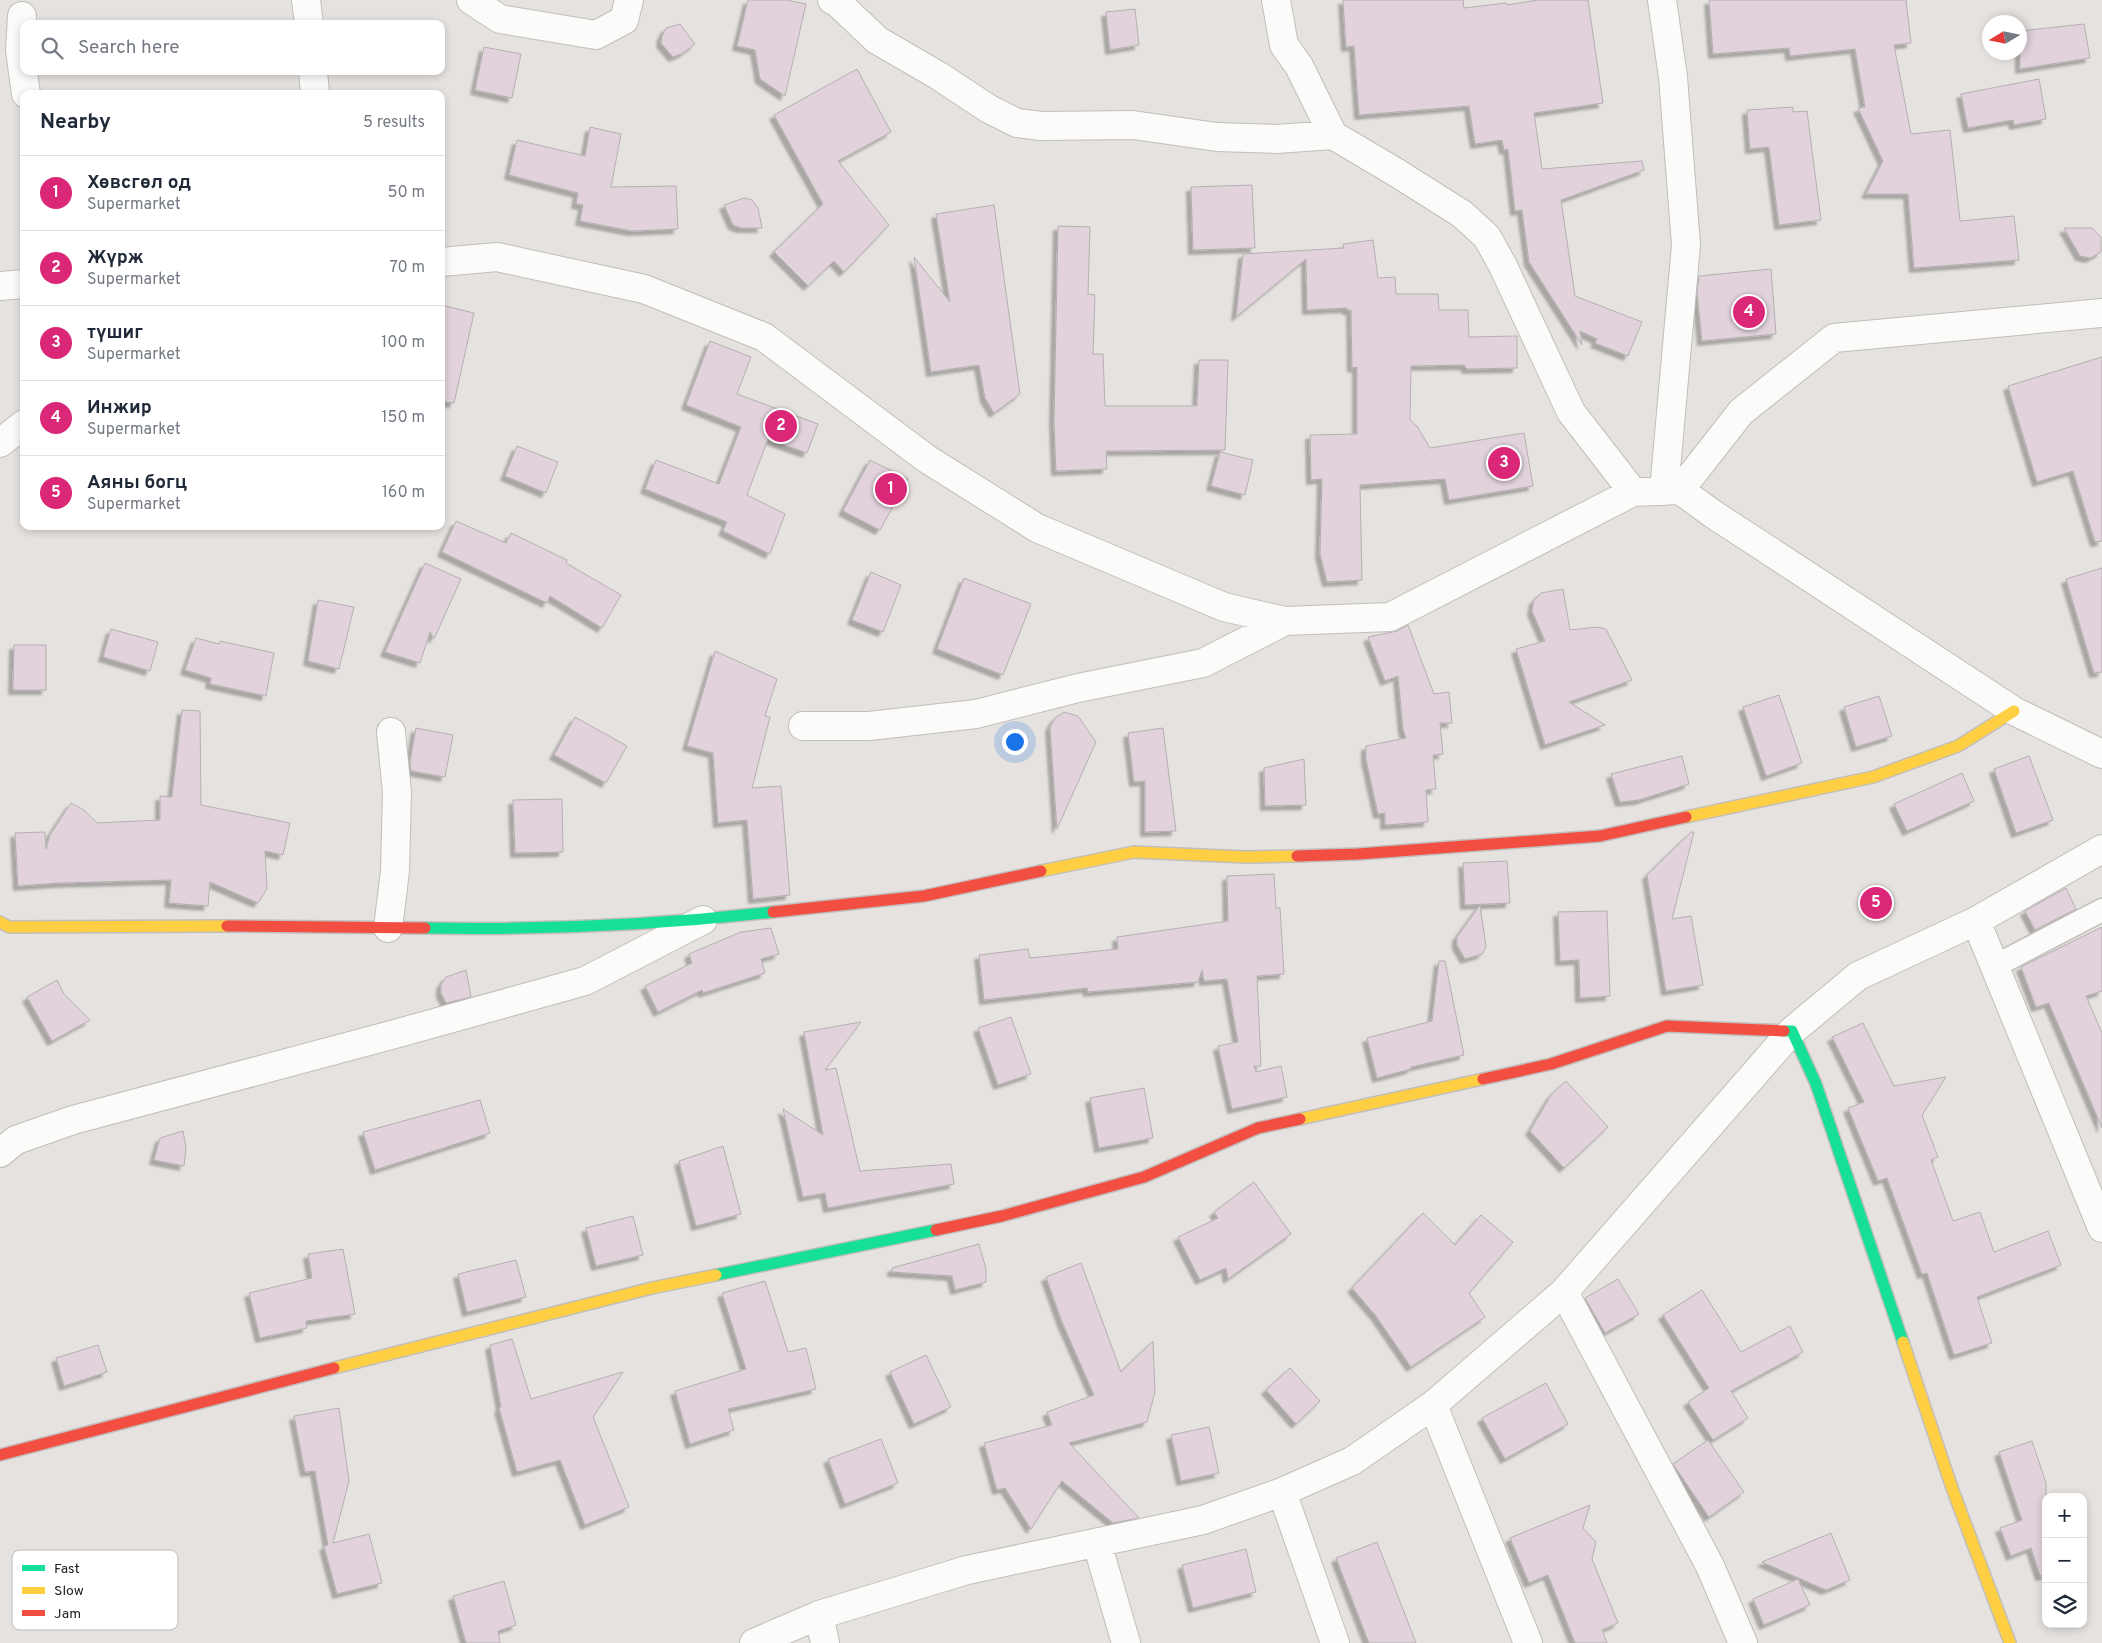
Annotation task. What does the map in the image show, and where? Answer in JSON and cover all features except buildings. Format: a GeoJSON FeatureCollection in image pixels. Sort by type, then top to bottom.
{"type":"FeatureCollection","features":[{"type":"Feature","properties":{"kind":"street"},"geometry":{"type":"LineString","coordinates":[[306,0],[308,20]]}},
{"type":"Feature","properties":{"kind":"street"},"geometry":{"type":"LineString","coordinates":[[471,0],[500,19],[596,35],[624,20],[630,0]]}},
{"type":"Feature","properties":{"kind":"street"},"geometry":{"type":"LineString","coordinates":[[832,0],[838,3],[877,40],[939,76],[989,109],[1017,123],[1041,126],[1133,125],[1216,137],[1276,139],[1333,135]]}},
{"type":"Feature","properties":{"kind":"street"},"geometry":{"type":"LineString","coordinates":[[1276,0],[1284,45],[1299,66],[1333,135],[1462,214],[1487,238],[1503,266],[1572,412],[1633,492]]}},
{"type":"Feature","properties":{"kind":"street"},"geometry":{"type":"LineString","coordinates":[[1662,0],[1673,77],[1686,246],[1672,490]]}},
{"type":"Feature","properties":{"kind":"street"},"geometry":{"type":"LineString","coordinates":[[22,16],[22,20]]}},
{"type":"Feature","properties":{"kind":"street"},"geometry":{"type":"LineString","coordinates":[[23,75],[25,90]]}},
{"type":"Feature","properties":{"kind":"street"},"geometry":{"type":"LineString","coordinates":[[313,75],[315,90]]}},
{"type":"Feature","properties":{"kind":"street"},"geometry":{"type":"LineString","coordinates":[[445,262],[496,257],[644,289],[764,337],[927,459],[1037,528],[1224,607],[1285,621],[1390,617],[1633,492],[1672,490],[1713,514],[2014,711],[2102,754]]}},
{"type":"Feature","properties":{"kind":"street"},"geometry":{"type":"LineString","coordinates":[[0,286],[20,284]]}},
{"type":"Feature","properties":{"kind":"street"},"geometry":{"type":"LineString","coordinates":[[1672,490],[1741,412],[1834,338],[2102,313]]}},
{"type":"Feature","properties":{"kind":"street"},"geometry":{"type":"LineString","coordinates":[[0,443],[20,427]]}},
{"type":"Feature","properties":{"kind":"street"},"geometry":{"type":"LineString","coordinates":[[803,726],[869,726],[976,714],[1078,688],[1203,662],[1285,621]]}},
{"type":"Feature","properties":{"kind":"street"},"geometry":{"type":"LineString","coordinates":[[0,922],[9,927],[190,925],[476,929],[703,920],[924,896],[1134,852],[1246,857],[1358,854],[1600,836],[1873,777],[1958,746],[2014,711]]}},
{"type":"Feature","properties":{"kind":"street"},"geometry":{"type":"LineString","coordinates":[[388,928],[395,871],[397,792],[391,732]]}},
{"type":"Feature","properties":{"kind":"street"},"geometry":{"type":"LineString","coordinates":[[754,1643],[819,1616],[967,1570],[1203,1520],[1282,1492],[1352,1461],[1433,1405],[1564,1292],[1792,1031],[1858,976],[1976,921],[2102,849]]}},
{"type":"Feature","properties":{"kind":"street"},"geometry":{"type":"LineString","coordinates":[[0,1153],[16,1140],[73,1120],[585,981],[703,920]]}},
{"type":"Feature","properties":{"kind":"street"},"geometry":{"type":"LineString","coordinates":[[1976,921],[2102,1228]]}},
{"type":"Feature","properties":{"kind":"street"},"geometry":{"type":"LineString","coordinates":[[0,1455],[188,1405],[652,1288],[1002,1216],[1144,1176],[1258,1128],[1551,1064],[1667,1026],[1792,1031]]}},
{"type":"Feature","properties":{"kind":"street"},"geometry":{"type":"LineString","coordinates":[[1792,1031],[1816,1084],[1952,1488],[2010,1643]]}},
{"type":"Feature","properties":{"kind":"street"},"geometry":{"type":"LineString","coordinates":[[1564,1292],[1710,1566],[1743,1643]]}},
{"type":"Feature","properties":{"kind":"street"},"geometry":{"type":"LineString","coordinates":[[1433,1405],[1528,1643]]}},
{"type":"Feature","properties":{"kind":"street"},"geometry":{"type":"LineString","coordinates":[[1282,1492],[1335,1643]]}},
{"type":"Feature","properties":{"kind":"street"},"geometry":{"type":"LineString","coordinates":[[1097,1543],[1126,1643]]}},
{"type":"Feature","properties":{"kind":"street"},"geometry":{"type":"LineString","coordinates":[[819,1616],[825,1643]]}},
{"type":"Feature","properties":{"kind":"lane"},"geometry":{"type":"LineString","coordinates":[[1995,966],[2102,910]]}},
{"type":"Feature","properties":{"kind":"traffic: fast"},"geometry":{"type":"LineString","coordinates":[[425,928],[599,926],[773,912]]}},
{"type":"Feature","properties":{"kind":"traffic: fast"},"geometry":{"type":"LineString","coordinates":[[1784,1031],[1792,1031],[1816,1084],[1903,1342]]}},
{"type":"Feature","properties":{"kind":"traffic: fast"},"geometry":{"type":"LineString","coordinates":[[716,1275],[936,1230]]}},
{"type":"Feature","properties":{"kind":"traffic: slow"},"geometry":{"type":"LineString","coordinates":[[1686,817],[1873,777],[1958,746],[2014,711]]}},
{"type":"Feature","properties":{"kind":"traffic: slow"},"geometry":{"type":"LineString","coordinates":[[1041,871],[1134,852],[1246,857],[1297,856]]}},
{"type":"Feature","properties":{"kind":"traffic: slow"},"geometry":{"type":"LineString","coordinates":[[0,922],[9,927],[227,926]]}},
{"type":"Feature","properties":{"kind":"traffic: slow"},"geometry":{"type":"LineString","coordinates":[[1300,1119],[1483,1079]]}},
{"type":"Feature","properties":{"kind":"traffic: slow"},"geometry":{"type":"LineString","coordinates":[[334,1368],[652,1288],[716,1275]]}},
{"type":"Feature","properties":{"kind":"traffic: slow"},"geometry":{"type":"LineString","coordinates":[[1903,1342],[1952,1488],[2010,1643]]}},
{"type":"Feature","properties":{"kind":"traffic: jam"},"geometry":{"type":"LineString","coordinates":[[1297,856],[1358,854],[1600,836],[1686,817]]}},
{"type":"Feature","properties":{"kind":"traffic: jam"},"geometry":{"type":"LineString","coordinates":[[773,912],[924,896],[1041,871]]}},
{"type":"Feature","properties":{"kind":"traffic: jam"},"geometry":{"type":"LineString","coordinates":[[227,926],[425,928]]}},
{"type":"Feature","properties":{"kind":"traffic: jam"},"geometry":{"type":"LineString","coordinates":[[1483,1079],[1551,1064],[1667,1026],[1784,1031]]}},
{"type":"Feature","properties":{"kind":"traffic: jam"},"geometry":{"type":"LineString","coordinates":[[936,1230],[1002,1216],[1144,1177],[1258,1128],[1300,1119]]}},
{"type":"Feature","properties":{"kind":"traffic: jam"},"geometry":{"type":"LineString","coordinates":[[0,1455],[334,1368]]}},
{"type":"Feature","properties":{"kind":"place","name":"Инжир"},"geometry":{"type":"Point","coordinates":[1749,312]}},
{"type":"Feature","properties":{"kind":"place","name":"Жүрж"},"geometry":{"type":"Point","coordinates":[781,426]}},
{"type":"Feature","properties":{"kind":"place","name":"түшиг"},"geometry":{"type":"Point","coordinates":[1504,463]}},
{"type":"Feature","properties":{"kind":"place","name":"Хөвсгөл од"},"geometry":{"type":"Point","coordinates":[891,489]}},
{"type":"Feature","properties":{"kind":"place","name":"Аяны богц"},"geometry":{"type":"Point","coordinates":[1876,903]}}]}
